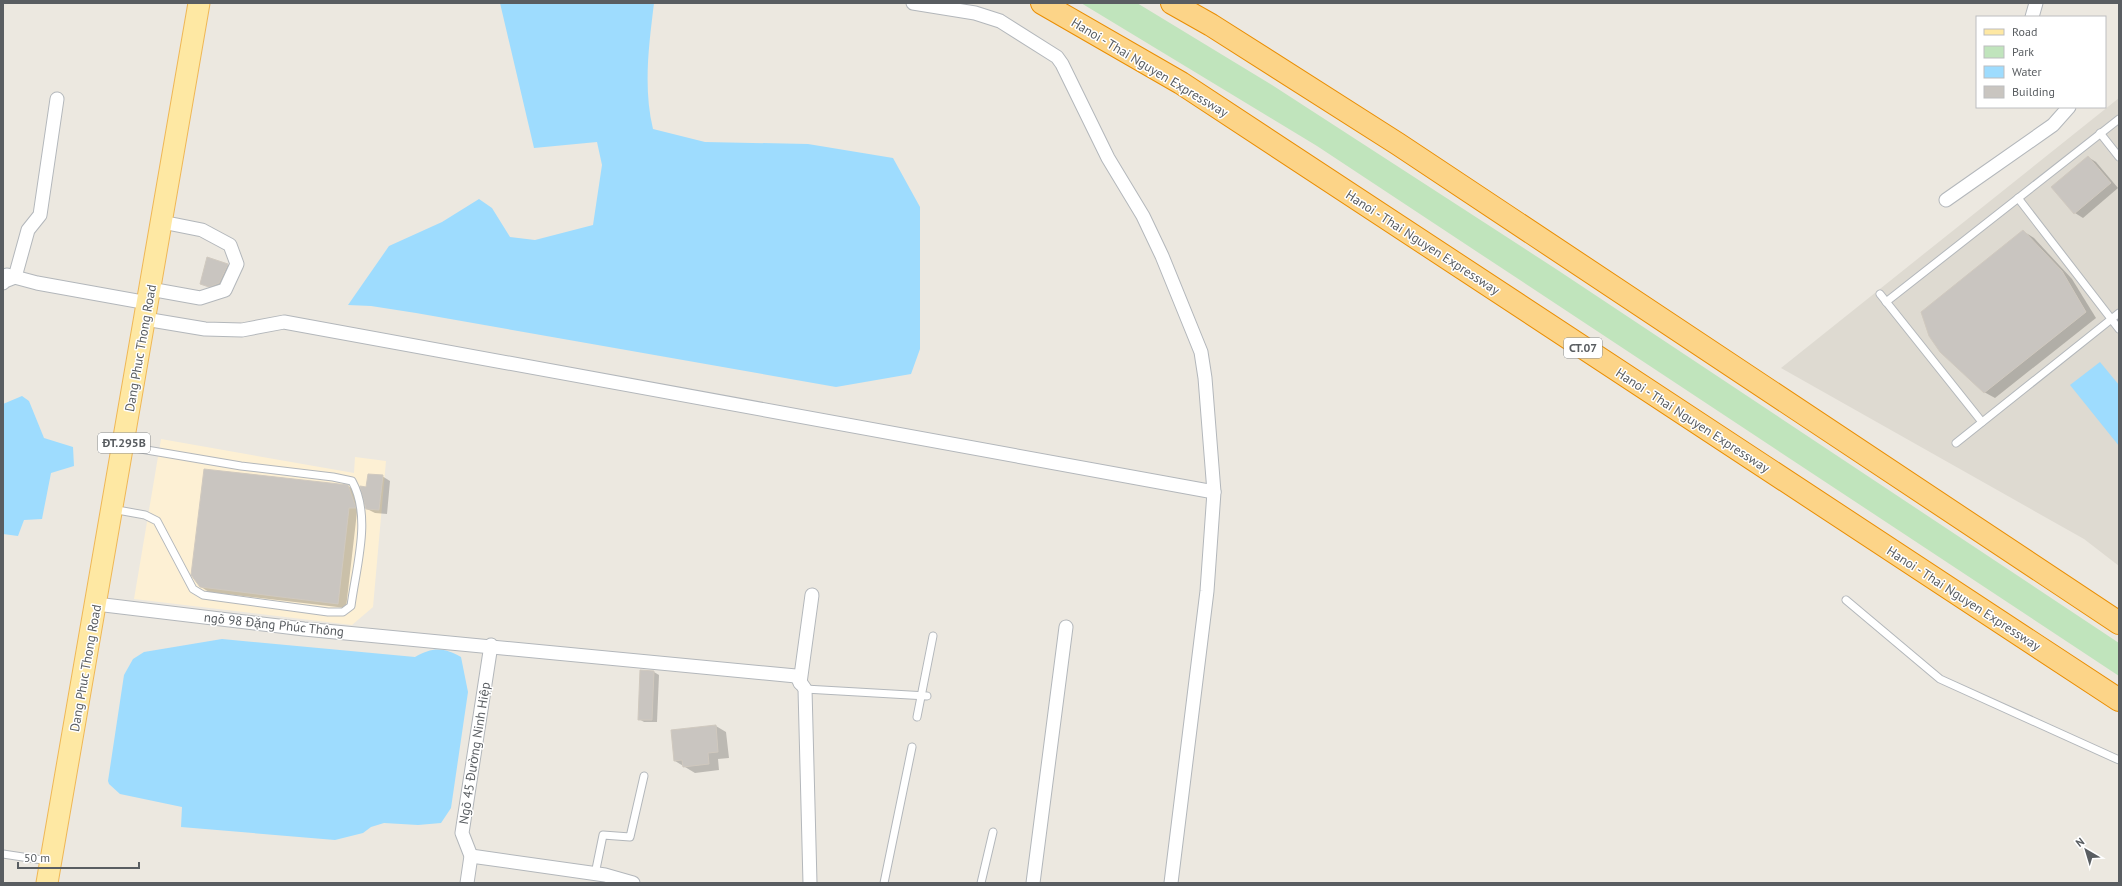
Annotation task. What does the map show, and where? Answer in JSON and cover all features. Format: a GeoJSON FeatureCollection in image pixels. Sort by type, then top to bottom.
{"type":"FeatureCollection","features":[{"type":"Feature","properties":{"kind":"highway","name":"Hanoi - Thai Nguyen Expressway"},"geometry":{"type":"LineString","coordinates":[[1042,3],[1181,83],[2119,700]]}},
{"type":"Feature","properties":{"kind":"highway"},"geometry":{"type":"LineString","coordinates":[[1172,3],[1398,144],[2119,622]]}},
{"type":"Feature","properties":{"kind":"main road","name":"Dang Phuc Thong Road"},"geometry":{"type":"LineString","coordinates":[[47,883],[200,3]]}},
{"type":"Feature","properties":{"kind":"street"},"geometry":{"type":"LineString","coordinates":[[913,3],[964,7],[1000,21],[1057,57],[1062,64],[1108,158],[1143,216],[1166,263],[1201,352],[1214,492],[1207,590],[1171,883]]}},
{"type":"Feature","properties":{"kind":"street"},"geometry":{"type":"LineString","coordinates":[[2032,16],[2036,3]]}},
{"type":"Feature","properties":{"kind":"street"},"geometry":{"type":"LineString","coordinates":[[3,283],[9,276],[28,230],[40,215],[57,99]]}},
{"type":"Feature","properties":{"kind":"street"},"geometry":{"type":"LineString","coordinates":[[1946,200],[2053,125],[2068,108]]}},
{"type":"Feature","properties":{"kind":"street"},"geometry":{"type":"LineString","coordinates":[[148,304],[200,298],[225,290],[237,264],[230,245],[202,230],[162,222]]}},
{"type":"Feature","properties":{"kind":"street"},"geometry":{"type":"LineString","coordinates":[[9,276],[148,304],[205,329],[242,330],[284,322],[1214,492]]}},
{"type":"Feature","properties":{"kind":"street"},"geometry":{"type":"LineString","coordinates":[[810,883],[802,686],[812,595]]}},
{"type":"Feature","properties":{"kind":"street","name":"ngõ 98 Đặng Phúc Thông"},"geometry":{"type":"LineString","coordinates":[[96,604],[304,628],[782,674],[796,676],[802,686]]}},
{"type":"Feature","properties":{"kind":"street"},"geometry":{"type":"LineString","coordinates":[[1033,883],[1066,627]]}},
{"type":"Feature","properties":{"kind":"street","name":"Ngõ 45 Đường Ninh Hiệp"},"geometry":{"type":"LineString","coordinates":[[467,883],[471,856],[462,833],[491,645]]}},
{"type":"Feature","properties":{"kind":"street"},"geometry":{"type":"LineString","coordinates":[[471,856],[574,877],[595,874],[605,875],[633,883]]}},
{"type":"Feature","properties":{"kind":"lane"},"geometry":{"type":"LineString","coordinates":[[1886,302],[2119,119]]}},
{"type":"Feature","properties":{"kind":"lane"},"geometry":{"type":"LineString","coordinates":[[2100,133],[2119,156]]}},
{"type":"Feature","properties":{"kind":"lane"},"geometry":{"type":"LineString","coordinates":[[2018,198],[2119,329]]}},
{"type":"Feature","properties":{"kind":"lane"},"geometry":{"type":"LineString","coordinates":[[1880,294],[1982,422]]}},
{"type":"Feature","properties":{"kind":"lane"},"geometry":{"type":"LineString","coordinates":[[1956,443],[2119,313]]}},
{"type":"Feature","properties":{"kind":"lane"},"geometry":{"type":"LineString","coordinates":[[112,510],[145,514],[157,521],[193,589],[203,595],[328,612],[343,612],[351,606],[362,530],[358,492],[352,481],[332,477],[241,466],[123,446]]}},
{"type":"Feature","properties":{"kind":"lane"},"geometry":{"type":"LineString","coordinates":[[1846,600],[1940,679],[2119,760]]}},
{"type":"Feature","properties":{"kind":"lane"},"geometry":{"type":"LineString","coordinates":[[917,717],[924,697],[933,636]]}},
{"type":"Feature","properties":{"kind":"lane"},"geometry":{"type":"LineString","coordinates":[[802,686],[924,697]]}},
{"type":"Feature","properties":{"kind":"lane"},"geometry":{"type":"LineString","coordinates":[[884,883],[912,747]]}},
{"type":"Feature","properties":{"kind":"lane"},"geometry":{"type":"LineString","coordinates":[[595,874],[603,835],[630,837],[644,776]]}},
{"type":"Feature","properties":{"kind":"lane"},"geometry":{"type":"LineString","coordinates":[[981,883],[993,832]]}},
{"type":"Feature","properties":{"kind":"lane"},"geometry":{"type":"LineString","coordinates":[[3,854],[51,861]]}},
{"type":"Feature","properties":{"kind":"shaded area"},"geometry":{"type":"Polygon","coordinates":[[[2119,98],[2119,566],[2084,539],[1781,368],[2119,98]]]}},
{"type":"Feature","properties":{"kind":"shaded area"},"geometry":{"type":"Polygon","coordinates":[[[161,439],[354,473],[355,457],[386,461],[373,607],[352,625],[134,599],[161,439]]]}},
{"type":"Feature","properties":{"kind":"green space"},"geometry":{"type":"Polygon","coordinates":[[[1081,3],[1137,3],[1272,85],[1556,269],[2119,643],[2119,676],[1317,146],[1081,3]]]}},
{"type":"Feature","properties":{"kind":"water"},"geometry":{"type":"Polygon","coordinates":[[[500,3],[654,3],[648,66],[648,98],[653,129],[705,142],[808,144],[893,158],[920,207],[920,349],[911,374],[836,387],[416,313],[371,306],[348,305],[389,246],[442,222],[479,199],[492,208],[510,237],[535,240],[593,225],[602,165],[597,142],[534,148],[500,3]]]}},
{"type":"Feature","properties":{"kind":"water"},"geometry":{"type":"Polygon","coordinates":[[[2100,362],[2119,385],[2119,446],[2070,385],[2100,362]]]}},
{"type":"Feature","properties":{"kind":"water"},"geometry":{"type":"Polygon","coordinates":[[[22,396],[29,401],[44,438],[73,447],[74,466],[51,473],[42,519],[24,520],[18,536],[3,534],[3,404],[22,396]]]}},
{"type":"Feature","properties":{"kind":"water"},"geometry":{"type":"Polygon","coordinates":[[[222,639],[415,657],[427,651],[443,650],[449,651],[461,657],[468,692],[451,808],[441,823],[418,825],[384,823],[371,827],[363,833],[335,840],[181,827],[182,807],[120,794],[109,784],[108,781],[124,675],[133,659],[144,652],[222,639]]]}},
{"type":"Feature","properties":{"kind":"building"},"geometry":{"type":"Polygon","coordinates":[[[2088,156],[2111,183],[2074,214],[2051,187],[2088,156]]]}},
{"type":"Feature","properties":{"kind":"building"},"geometry":{"type":"Polygon","coordinates":[[[2023,230],[2062,271],[2086,312],[1984,393],[1940,352],[1929,336],[1921,312],[2023,230]]]}},
{"type":"Feature","properties":{"kind":"building"},"geometry":{"type":"Polygon","coordinates":[[[207,257],[228,264],[219,283],[209,287],[200,284],[207,257]]]}},
{"type":"Feature","properties":{"kind":"building"},"geometry":{"type":"Polygon","coordinates":[[[204,469],[348,485],[356,508],[349,508],[338,604],[200,587],[191,575],[204,469]]]}},
{"type":"Feature","properties":{"kind":"building"},"geometry":{"type":"Polygon","coordinates":[[[368,474],[383,475],[379,510],[366,509],[360,486],[366,487],[368,474]]]}},
{"type":"Feature","properties":{"kind":"building"},"geometry":{"type":"Polygon","coordinates":[[[640,670],[654,671],[652,720],[638,720],[640,670]]]}},
{"type":"Feature","properties":{"kind":"building"},"geometry":{"type":"Polygon","coordinates":[[[716,725],[718,752],[708,753],[709,764],[683,767],[682,760],[674,761],[671,730],[716,725]]]}}]}
